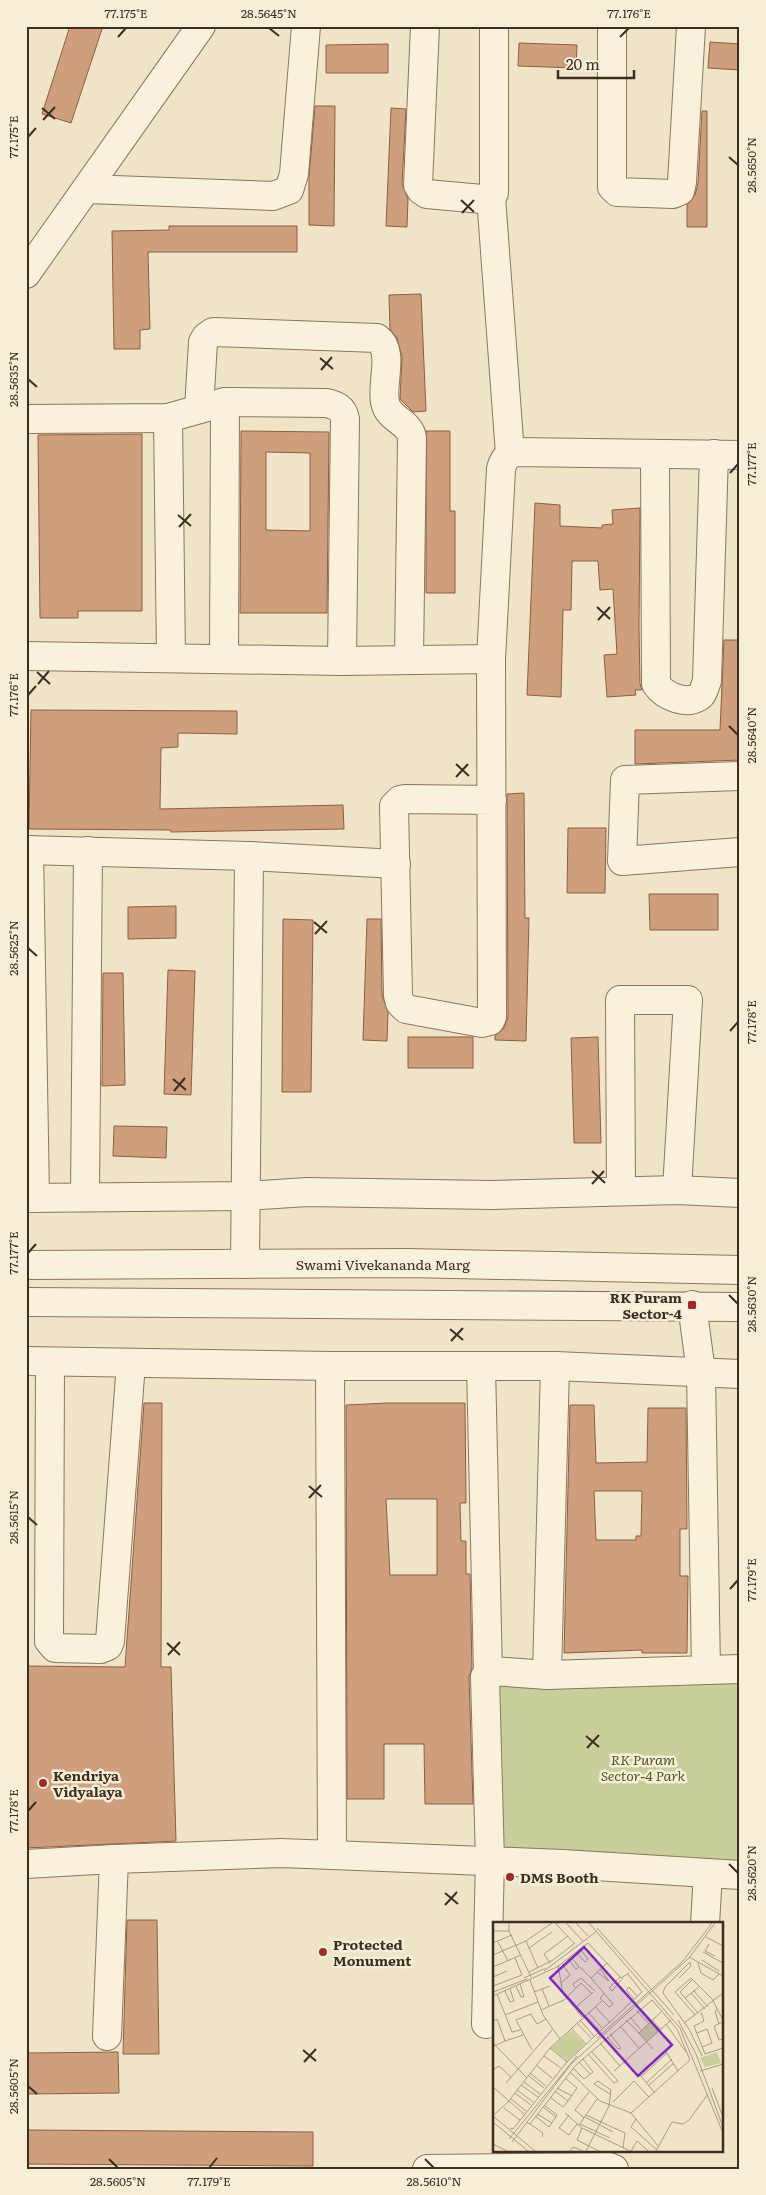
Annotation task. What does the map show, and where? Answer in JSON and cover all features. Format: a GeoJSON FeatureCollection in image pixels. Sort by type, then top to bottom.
{"type":"FeatureCollection","features":[{"type":"Feature","properties":{"kind":"street"},"geometry":{"type":"LineString","coordinates":[[26,274],[202,26]]}},
{"type":"Feature","properties":{"kind":"street"},"geometry":{"type":"LineString","coordinates":[[87,189],[273,196],[289,190],[294,174],[306,26]]}},
{"type":"Feature","properties":{"kind":"street"},"geometry":{"type":"LineString","coordinates":[[425,26],[418,185],[427,194],[482,199],[491,197]]}},
{"type":"Feature","properties":{"kind":"street"},"geometry":{"type":"LineString","coordinates":[[494,26],[494,193],[491,197],[510,454]]}},
{"type":"Feature","properties":{"kind":"street"},"geometry":{"type":"LineString","coordinates":[[612,26],[612,187],[617,192],[672,194],[680,191],[682,182],[691,26]]}},
{"type":"Feature","properties":{"kind":"street"},"geometry":{"type":"LineString","coordinates":[[224,659],[212,405],[203,342],[209,334],[222,331],[377,338],[384,347],[384,400],[392,416],[408,428],[412,438],[409,660]]}},
{"type":"Feature","properties":{"kind":"street"},"geometry":{"type":"LineString","coordinates":[[26,418],[168,418],[212,405],[326,403],[340,408],[392,416]]}},
{"type":"Feature","properties":{"kind":"street"},"geometry":{"type":"LineString","coordinates":[[340,408],[344,412],[345,419],[342,661]]}},
{"type":"Feature","properties":{"kind":"street"},"geometry":{"type":"LineString","coordinates":[[168,418],[171,658]]}},
{"type":"Feature","properties":{"kind":"street"},"geometry":{"type":"LineString","coordinates":[[492,800],[400,800],[394,806],[400,1003],[411,1011],[482,1023],[490,1021],[492,800],[490,659],[501,469],[503,462],[510,454],[515,452],[727,455],[707,680],[703,694],[696,699],[673,698],[660,691],[656,684],[655,454]]}},
{"type":"Feature","properties":{"kind":"street"},"geometry":{"type":"LineString","coordinates":[[26,656],[342,661],[490,659]]}},
{"type":"Feature","properties":{"kind":"street"},"geometry":{"type":"LineString","coordinates":[[740,776],[624,780],[622,861],[740,852]]}},
{"type":"Feature","properties":{"kind":"street"},"geometry":{"type":"LineString","coordinates":[[396,864],[249,856],[27,850],[30,1198],[246,1196],[307,1192],[491,1195],[677,1190],[740,1193]]}},
{"type":"Feature","properties":{"kind":"street"},"geometry":{"type":"LineString","coordinates":[[85,1196],[88,851]]}},
{"type":"Feature","properties":{"kind":"street"},"geometry":{"type":"LineString","coordinates":[[245,1264],[249,856]]}},
{"type":"Feature","properties":{"kind":"street"},"geometry":{"type":"LineString","coordinates":[[620,1191],[620,1000],[688,1000],[677,1190]]}},
{"type":"Feature","properties":{"kind":"street","name":"Swami Vivekananda Marg"},"geometry":{"type":"LineString","coordinates":[[26,1265],[408,1263],[740,1270]]}},
{"type":"Feature","properties":{"kind":"street"},"geometry":{"type":"LineString","coordinates":[[26,1302],[692,1305],[740,1307]]}},
{"type":"Feature","properties":{"kind":"street"},"geometry":{"type":"LineString","coordinates":[[692,1305],[701,1372],[706,1670]]}},
{"type":"Feature","properties":{"kind":"street"},"geometry":{"type":"LineString","coordinates":[[131,1364],[110,1641],[108,1646],[101,1649],[55,1648],[49,1641],[38,1362],[330,1366],[555,1366],[740,1374]]}},
{"type":"Feature","properties":{"kind":"street"},"geometry":{"type":"LineString","coordinates":[[330,1366],[332,1854]]}},
{"type":"Feature","properties":{"kind":"street"},"geometry":{"type":"LineString","coordinates":[[481,1366],[488,1673],[484,1682],[490,1861],[486,2024]]}},
{"type":"Feature","properties":{"kind":"street"},"geometry":{"type":"LineString","coordinates":[[547,1674],[555,1366]]}},
{"type":"Feature","properties":{"kind":"street"},"geometry":{"type":"LineString","coordinates":[[488,1673],[493,1671],[547,1674],[740,1669]]}},
{"type":"Feature","properties":{"kind":"street"},"geometry":{"type":"LineString","coordinates":[[26,1864],[281,1853],[490,1861],[740,1875]]}},
{"type":"Feature","properties":{"kind":"street"},"geometry":{"type":"LineString","coordinates":[[106,2036],[114,1859]]}},
{"type":"Feature","properties":{"kind":"street"},"geometry":{"type":"LineString","coordinates":[[705,1922],[708,1874]]}},
{"type":"Feature","properties":{"kind":"street"},"geometry":{"type":"LineString","coordinates":[[427,2169],[609,2167],[614,2169]]}},
{"type":"Feature","properties":{"kind":"green space","name":"RK Puram Sector-4 Park"},"geometry":{"type":"Polygon","coordinates":[[[740,1668],[740,1871],[490,1853],[488,1673],[740,1668]]]}},
{"type":"Feature","properties":{"kind":"building"},"geometry":{"type":"Polygon","coordinates":[[[70,26],[103,26],[71,123],[42,114],[70,26]]]}},
{"type":"Feature","properties":{"kind":"building"},"geometry":{"type":"Polygon","coordinates":[[[710,42],[740,44],[740,70],[708,68],[710,42]]]}},
{"type":"Feature","properties":{"kind":"building"},"geometry":{"type":"Polygon","coordinates":[[[519,43],[577,45],[576,68],[518,66],[519,43]]]}},
{"type":"Feature","properties":{"kind":"building"},"geometry":{"type":"Polygon","coordinates":[[[388,44],[388,73],[326,73],[326,45],[388,44]]]}},
{"type":"Feature","properties":{"kind":"building"},"geometry":{"type":"Polygon","coordinates":[[[315,106],[335,106],[334,226],[309,225],[309,177],[315,106]]]}},
{"type":"Feature","properties":{"kind":"building"},"geometry":{"type":"Polygon","coordinates":[[[391,108],[406,109],[402,184],[408,199],[407,227],[386,226],[391,108]]]}},
{"type":"Feature","properties":{"kind":"building"},"geometry":{"type":"Polygon","coordinates":[[[702,111],[707,111],[707,227],[687,227],[687,205],[695,195],[698,183],[702,111]]]}},
{"type":"Feature","properties":{"kind":"building"},"geometry":{"type":"Polygon","coordinates":[[[169,226],[297,226],[297,252],[148,252],[150,329],[140,330],[140,349],[114,349],[112,231],[169,230],[169,226]]]}},
{"type":"Feature","properties":{"kind":"building"},"geometry":{"type":"Polygon","coordinates":[[[421,294],[426,411],[413,412],[400,399],[402,357],[397,338],[390,329],[389,295],[421,294]]]}},
{"type":"Feature","properties":{"kind":"building"},"geometry":{"type":"Polygon","coordinates":[[[241,431],[329,432],[327,613],[240,613],[241,431]],[[266,452],[266,530],[310,531],[310,453],[266,452]]]}},
{"type":"Feature","properties":{"kind":"building"},"geometry":{"type":"Polygon","coordinates":[[[426,431],[450,431],[450,511],[455,511],[455,593],[426,593],[426,431]]]}},
{"type":"Feature","properties":{"kind":"building"},"geometry":{"type":"Polygon","coordinates":[[[142,434],[142,611],[78,611],[78,618],[40,618],[38,435],[142,434]]]}},
{"type":"Feature","properties":{"kind":"building"},"geometry":{"type":"Polygon","coordinates":[[[535,503],[560,505],[560,526],[602,528],[602,525],[613,524],[612,510],[640,508],[639,627],[640,684],[642,690],[635,690],[636,695],[607,697],[604,655],[617,654],[613,589],[600,590],[598,561],[572,561],[571,610],[563,610],[561,697],[527,695],[535,503]]]}},
{"type":"Feature","properties":{"kind":"building"},"geometry":{"type":"Polygon","coordinates":[[[724,640],[740,640],[740,760],[635,764],[635,730],[720,730],[724,640]]]}},
{"type":"Feature","properties":{"kind":"building"},"geometry":{"type":"Polygon","coordinates":[[[31,710],[237,711],[237,734],[178,733],[178,747],[161,748],[160,809],[343,805],[344,829],[171,832],[171,830],[29,829],[31,710]]]}},
{"type":"Feature","properties":{"kind":"building"},"geometry":{"type":"Polygon","coordinates":[[[524,793],[525,918],[529,918],[526,1041],[495,1040],[495,1036],[504,1028],[508,1017],[507,794],[524,793]]]}},
{"type":"Feature","properties":{"kind":"building"},"geometry":{"type":"Polygon","coordinates":[[[568,828],[606,828],[605,893],[567,893],[568,828]]]}},
{"type":"Feature","properties":{"kind":"building"},"geometry":{"type":"Polygon","coordinates":[[[649,894],[718,894],[718,930],[650,930],[649,894]]]}},
{"type":"Feature","properties":{"kind":"building"},"geometry":{"type":"Polygon","coordinates":[[[176,906],[176,938],[128,939],[128,907],[176,906]]]}},
{"type":"Feature","properties":{"kind":"building"},"geometry":{"type":"Polygon","coordinates":[[[283,919],[313,920],[311,1092],[282,1092],[283,919]]]}},
{"type":"Feature","properties":{"kind":"building"},"geometry":{"type":"Polygon","coordinates":[[[367,919],[381,919],[382,995],[388,1012],[387,1041],[363,1040],[367,919]]]}},
{"type":"Feature","properties":{"kind":"building"},"geometry":{"type":"Polygon","coordinates":[[[168,970],[195,971],[191,1095],[164,1094],[168,970]]]}},
{"type":"Feature","properties":{"kind":"building"},"geometry":{"type":"Polygon","coordinates":[[[103,973],[123,973],[125,1085],[102,1086],[103,973]]]}},
{"type":"Feature","properties":{"kind":"building"},"geometry":{"type":"Polygon","coordinates":[[[408,1037],[473,1037],[473,1068],[408,1068],[408,1037]]]}},
{"type":"Feature","properties":{"kind":"building"},"geometry":{"type":"Polygon","coordinates":[[[598,1037],[601,1143],[574,1143],[571,1038],[598,1037]]]}},
{"type":"Feature","properties":{"kind":"building"},"geometry":{"type":"Polygon","coordinates":[[[114,1126],[167,1127],[166,1158],[113,1156],[114,1126]]]}},
{"type":"Feature","properties":{"kind":"building"},"geometry":{"type":"Polygon","coordinates":[[[144,1403],[162,1403],[161,1667],[171,1667],[176,1841],[26,1848],[26,1666],[125,1667],[144,1403]]]}},
{"type":"Feature","properties":{"kind":"building"},"geometry":{"type":"Polygon","coordinates":[[[465,1403],[466,1503],[460,1503],[461,1541],[466,1541],[466,1574],[470,1574],[472,1668],[469,1677],[473,1804],[425,1804],[424,1744],[384,1744],[384,1799],[347,1799],[346,1405],[465,1403]],[[386,1499],[390,1575],[437,1575],[437,1499],[386,1499]]]}},
{"type":"Feature","properties":{"kind":"building"},"geometry":{"type":"Polygon","coordinates":[[[570,1405],[594,1405],[596,1463],[647,1462],[648,1408],[686,1408],[687,1529],[680,1529],[680,1576],[688,1576],[687,1653],[642,1653],[642,1650],[564,1653],[570,1405]],[[594,1491],[596,1540],[636,1540],[636,1536],[641,1536],[642,1491],[594,1491]]]}},
{"type":"Feature","properties":{"kind":"building"},"geometry":{"type":"Polygon","coordinates":[[[127,1920],[157,1920],[159,2054],[123,2054],[127,1920]]]}},
{"type":"Feature","properties":{"kind":"building"},"geometry":{"type":"Polygon","coordinates":[[[118,2052],[119,2093],[28,2094],[27,2053],[118,2052]]]}},
{"type":"Feature","properties":{"kind":"building"},"geometry":{"type":"Polygon","coordinates":[[[26,2130],[313,2132],[313,2166],[26,2164],[26,2130]]]}},
{"type":"Feature","properties":{"kind":"place","name":"RK Puram Sector-4"},"geometry":{"type":"Point","coordinates":[692,1305]}},
{"type":"Feature","properties":{"kind":"place","name":"Kendriya Vidyalaya"},"geometry":{"type":"Point","coordinates":[43,1783]}},
{"type":"Feature","properties":{"kind":"place","name":"DMS Booth"},"geometry":{"type":"Point","coordinates":[510,1877]}},
{"type":"Feature","properties":{"kind":"place","name":"Protected Monument"},"geometry":{"type":"Point","coordinates":[323,1952]}}]}
